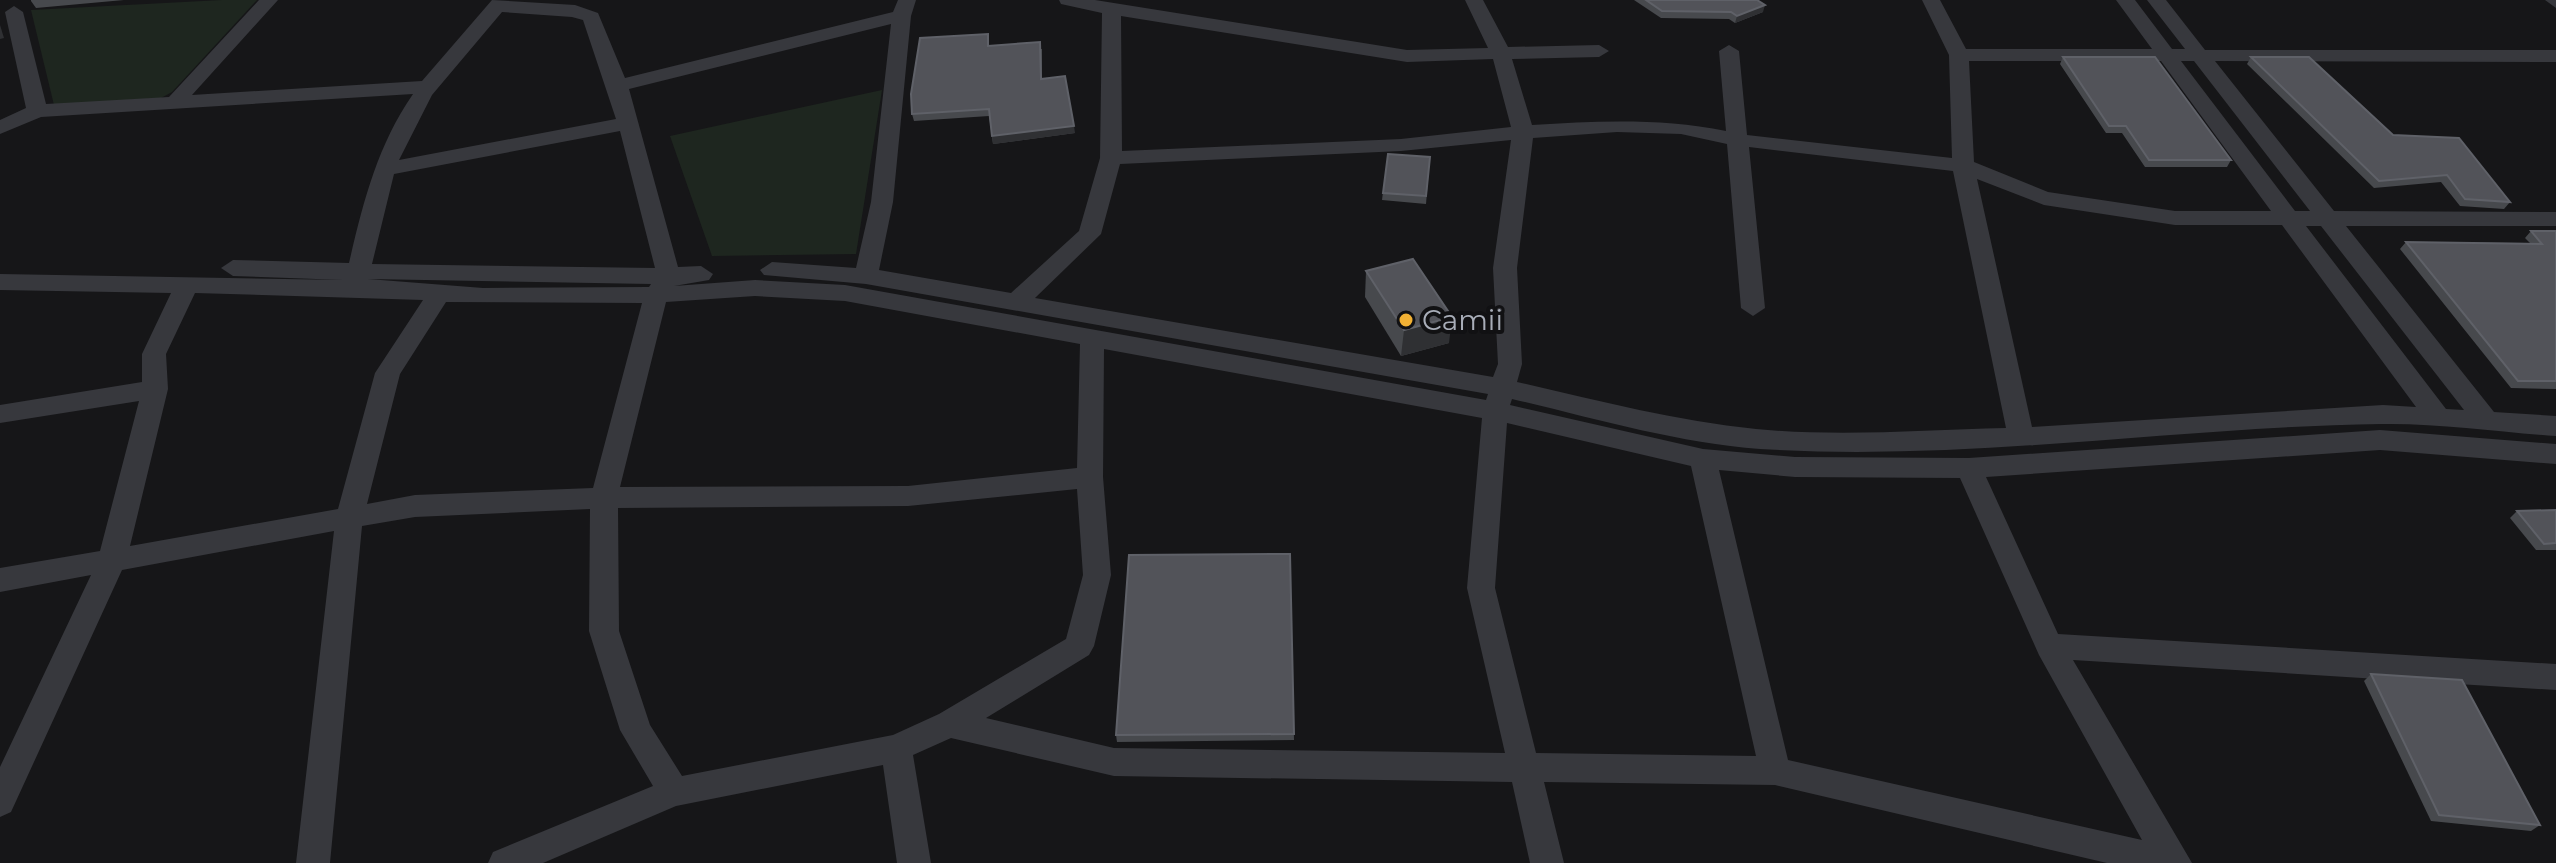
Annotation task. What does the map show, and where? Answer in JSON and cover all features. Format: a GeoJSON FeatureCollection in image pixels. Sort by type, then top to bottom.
{"type":"FeatureCollection","features":[{"type":"Feature","properties":{"kind":"street"},"geometry":{"type":"LineString","coordinates":[[176,101],[269,0]]}},
{"type":"Feature","properties":{"kind":"street"},"geometry":{"type":"LineString","coordinates":[[1068,0],[1407,56],[1599,51]]}},
{"type":"Feature","properties":{"kind":"street"},"geometry":{"type":"LineString","coordinates":[[1474,0],[1501,53],[1523,132],[1505,268],[1510,364],[1499,400],[1481,588],[1547,863]]}},
{"type":"Feature","properties":{"kind":"street"},"geometry":{"type":"LineString","coordinates":[[1931,0],[1959,55],[1963,166],[2021,437]]}},
{"type":"Feature","properties":{"kind":"street"},"geometry":{"type":"LineString","coordinates":[[2125,0],[2437,416]]}},
{"type":"Feature","properties":{"kind":"street"},"geometry":{"type":"LineString","coordinates":[[2156,0],[2486,420]]}},
{"type":"Feature","properties":{"kind":"street"},"geometry":{"type":"LineString","coordinates":[[356,279],[384,169],[403,125],[429,87],[499,3],[575,11],[591,17],[618,86],[662,285],[604,498],[604,631],[636,730],[674,792]]}},
{"type":"Feature","properties":{"kind":"street"},"geometry":{"type":"LineString","coordinates":[[618,86],[904,8],[882,202],[866,276]]}},
{"type":"Feature","properties":{"kind":"street"},"geometry":{"type":"LineString","coordinates":[[1015,303],[1090,234],[1111,158],[1111,9]]}},
{"type":"Feature","properties":{"kind":"street"},"geometry":{"type":"LineString","coordinates":[[14,12],[37,111]]}},
{"type":"Feature","properties":{"kind":"street"},"geometry":{"type":"LineString","coordinates":[[1729,51],[1753,308]]}},
{"type":"Feature","properties":{"kind":"street"},"geometry":{"type":"LineString","coordinates":[[1959,55],[2556,56]]}},
{"type":"Feature","properties":{"kind":"street"},"geometry":{"type":"LineString","coordinates":[[0,128],[37,111],[429,87]]}},
{"type":"Feature","properties":{"kind":"street"},"geometry":{"type":"LineString","coordinates":[[384,169],[627,123]]}},
{"type":"Feature","properties":{"kind":"street"},"geometry":{"type":"LineString","coordinates":[[1111,158],[1401,145],[1617,126],[1681,128],[1739,140],[1963,166],[2044,198],[2175,218],[2556,219]]}},
{"type":"Feature","properties":{"kind":"street"},"geometry":{"type":"LineString","coordinates":[[0,267],[356,279],[440,293],[567,297],[771,270],[866,276],[1499,400],[1703,459],[1866,470],[1969,468],[2380,440],[2477,445],[2556,454]]}},
{"type":"Feature","properties":{"kind":"street"},"geometry":{"type":"LineString","coordinates":[[0,282],[188,286],[480,277],[816,290],[870,296],[1092,339],[1757,439],[1842,442],[2021,437],[2294,417],[2383,414],[2556,426]]}},
{"type":"Feature","properties":{"kind":"street"},"geometry":{"type":"LineString","coordinates":[[0,802],[112,560],[155,389],[154,354],[174,307],[188,286]]}},
{"type":"Feature","properties":{"kind":"street"},"geometry":{"type":"LineString","coordinates":[[313,863],[349,519],[388,373],[440,293]]}},
{"type":"Feature","properties":{"kind":"street"},"geometry":{"type":"LineString","coordinates":[[505,863],[674,792],[896,748],[950,724],[1079,646],[1097,575],[1090,477],[1092,339]]}},
{"type":"Feature","properties":{"kind":"street"},"geometry":{"type":"LineString","coordinates":[[0,414],[155,389]]}},
{"type":"Feature","properties":{"kind":"street"},"geometry":{"type":"LineString","coordinates":[[1703,459],[1775,771]]}},
{"type":"Feature","properties":{"kind":"street"},"geometry":{"type":"LineString","coordinates":[[1969,468],[2049,646],[2173,863]]}},
{"type":"Feature","properties":{"kind":"street"},"geometry":{"type":"LineString","coordinates":[[0,580],[415,506],[604,498],[908,496],[1090,477]]}},
{"type":"Feature","properties":{"kind":"street"},"geometry":{"type":"LineString","coordinates":[[2049,646],[2556,677]]}},
{"type":"Feature","properties":{"kind":"street"},"geometry":{"type":"LineString","coordinates":[[950,724],[1114,762],[1522,765],[1775,771],[2173,863]]}},
{"type":"Feature","properties":{"kind":"street"},"geometry":{"type":"LineString","coordinates":[[896,748],[914,863]]}},
{"type":"Feature","properties":{"kind":"shaded area"},"geometry":{"type":"Polygon","coordinates":[[[257,0],[172,92],[161,98],[54,105],[31,10],[257,0]]]}},
{"type":"Feature","properties":{"kind":"shaded area"},"geometry":{"type":"Polygon","coordinates":[[[882,90],[856,254],[712,256],[670,136],[882,90]]]}},
{"type":"Feature","properties":{"kind":"building"},"geometry":{"type":"Polygon","coordinates":[[[1646,0],[1757,0],[1765,5],[1737,16],[1731,12],[1662,11],[1646,0]]]}},
{"type":"Feature","properties":{"kind":"building"},"geometry":{"type":"Polygon","coordinates":[[[988,34],[988,46],[1040,42],[1041,79],[1065,76],[1074,126],[992,136],[989,109],[912,114],[911,94],[920,38],[988,34]]]}},
{"type":"Feature","properties":{"kind":"building"},"geometry":{"type":"Polygon","coordinates":[[[2063,57],[2155,57],[2231,160],[2149,160],[2126,126],[2109,126],[2063,57]]]}},
{"type":"Feature","properties":{"kind":"building"},"geometry":{"type":"Polygon","coordinates":[[[2251,57],[2309,57],[2393,135],[2459,138],[2510,202],[2465,199],[2447,175],[2379,181],[2251,57]]]}},
{"type":"Feature","properties":{"kind":"building"},"geometry":{"type":"Polygon","coordinates":[[[1388,154],[1430,157],[1426,196],[1383,193],[1388,154]]]}},
{"type":"Feature","properties":{"kind":"building"},"geometry":{"type":"Polygon","coordinates":[[[2531,231],[2556,231],[2556,381],[2518,381],[2406,242],[2542,244],[2531,231]]]}},
{"type":"Feature","properties":{"kind":"building"},"geometry":{"type":"Polygon","coordinates":[[[1413,259],[1452,317],[1404,330],[1366,271],[1413,259]]]}},
{"type":"Feature","properties":{"kind":"building"},"geometry":{"type":"Polygon","coordinates":[[[2556,510],[2556,543],[2544,544],[2517,511],[2556,510]]]}},
{"type":"Feature","properties":{"kind":"building"},"geometry":{"type":"Polygon","coordinates":[[[1290,554],[1294,734],[1116,735],[1129,555],[1290,554]]]}},
{"type":"Feature","properties":{"kind":"building"},"geometry":{"type":"Polygon","coordinates":[[[2371,674],[2462,680],[2540,825],[2439,815],[2371,674]]]}},
{"type":"Feature","properties":{"kind":"place","name":"Camii"},"geometry":{"type":"Point","coordinates":[1406,320]}}]}
